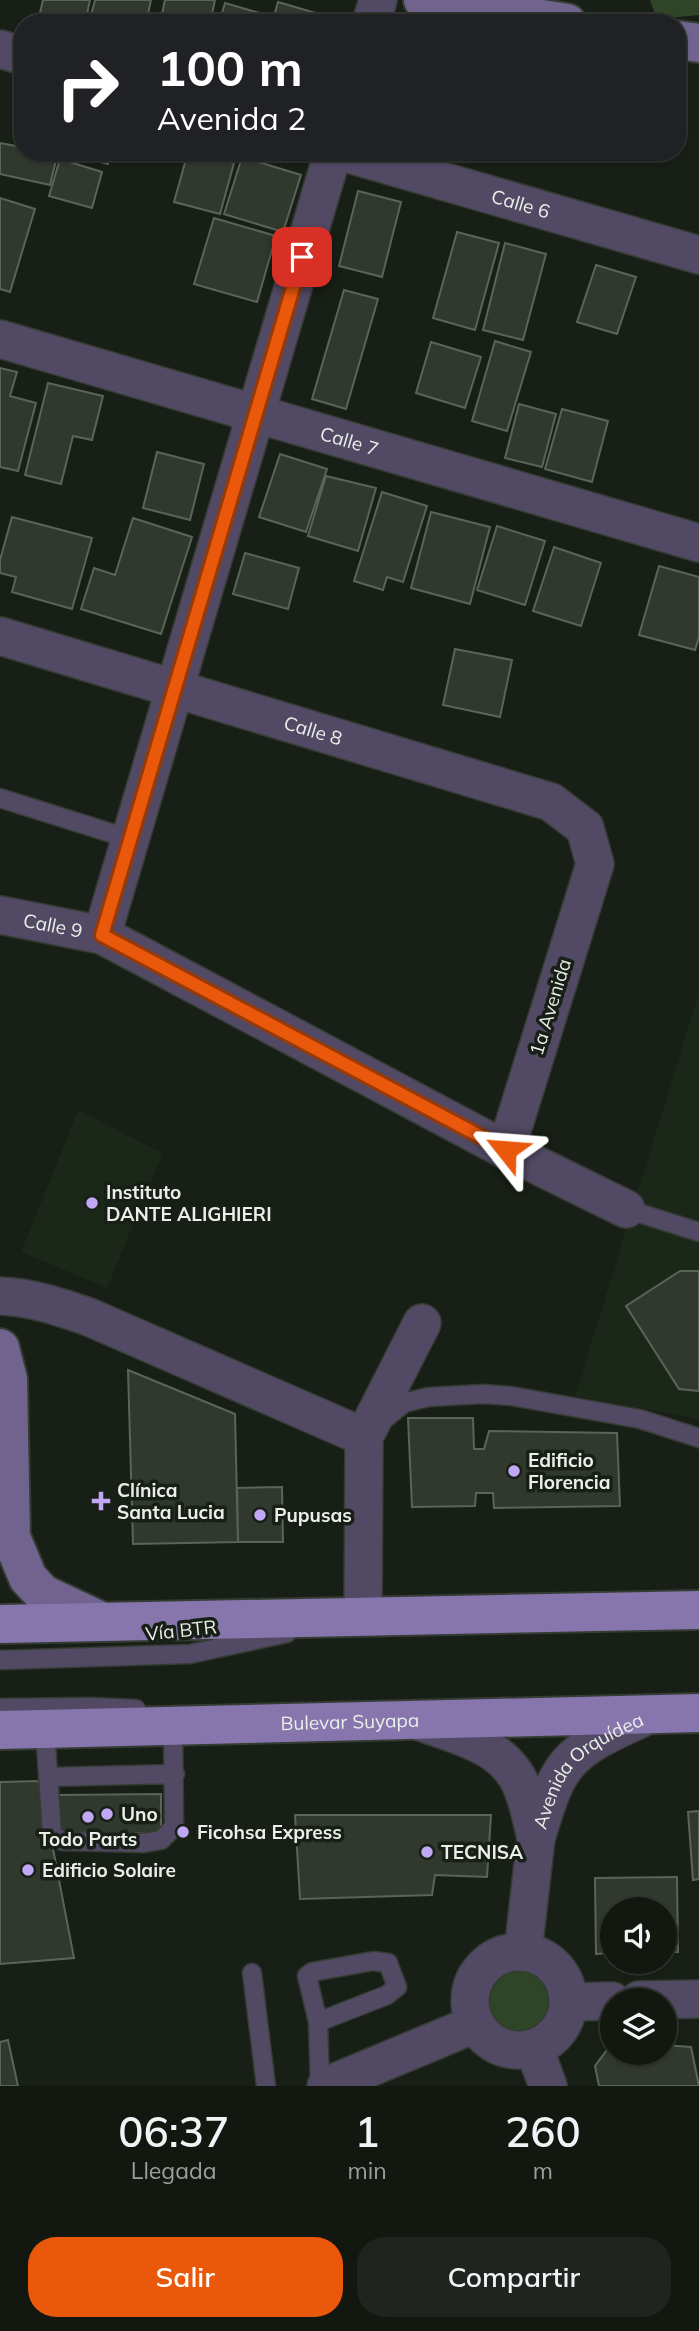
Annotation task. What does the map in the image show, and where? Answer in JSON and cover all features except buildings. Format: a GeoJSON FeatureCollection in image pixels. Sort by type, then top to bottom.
{"type":"FeatureCollection","features":[{"type":"Feature","properties":{"kind":"main road"},"geometry":{"type":"LineString","coordinates":[[0,1624],[699,1610]]}},
{"type":"Feature","properties":{"kind":"main road","name":"Bulevar Suyapa"},"geometry":{"type":"LineString","coordinates":[[0,1730],[699,1713]]}},
{"type":"Feature","properties":{"kind":"street"},"geometry":{"type":"LineString","coordinates":[[423,0],[511,14]]}},
{"type":"Feature","properties":{"kind":"street"},"geometry":{"type":"LineString","coordinates":[[102,935],[330,161]]}},
{"type":"Feature","properties":{"kind":"street","name":"Calle 6"},"geometry":{"type":"LineString","coordinates":[[373,161],[699,255]]}},
{"type":"Feature","properties":{"kind":"street","name":"Calle 7"},"geometry":{"type":"LineString","coordinates":[[0,339],[699,543]]}},
{"type":"Feature","properties":{"kind":"street","name":"Calle 8"},"geometry":{"type":"LineString","coordinates":[[0,636],[551,802],[584,828],[595,864]]}},
{"type":"Feature","properties":{"kind":"street","name":"1a Avenida"},"geometry":{"type":"LineString","coordinates":[[506,1150],[595,864]]}},
{"type":"Feature","properties":{"kind":"street","name":"Calle 9"},"geometry":{"type":"LineString","coordinates":[[0,915],[102,935],[506,1150],[626,1209]]}},
{"type":"Feature","properties":{"kind":"street"},"geometry":{"type":"LineString","coordinates":[[0,1296],[39,1302],[89,1317],[364,1437]]}},
{"type":"Feature","properties":{"kind":"street"},"geometry":{"type":"LineString","coordinates":[[363,1617],[364,1437],[422,1323]]}},
{"type":"Feature","properties":{"kind":"street"},"geometry":{"type":"LineString","coordinates":[[0,1348],[8,1380],[11,1537],[28,1578],[43,1594],[103,1622]]}},
{"type":"Feature","properties":{"kind":"street","name":"Avenida Orquídea"},"geometry":{"type":"LineString","coordinates":[[523,1952],[536,1838],[552,1791],[571,1759],[584,1748],[650,1714]]}},
{"type":"Feature","properties":{"kind":"street","name":"Avenida Orquídea"},"geometry":{"type":"LineString","coordinates":[[417,1720],[487,1746],[507,1762],[523,1790],[536,1838]]}},
{"type":"Feature","properties":{"kind":"street"},"geometry":{"type":"LineString","coordinates":[[523,1952],[538,1955],[560,1974],[566,1987],[568,2002],[561,2025],[545,2042],[534,2048],[520,2050],[494,2044],[483,2035],[470,2010],[470,1994],[473,1980],[482,1967],[494,1958],[523,1952]]}},
{"type":"Feature","properties":{"kind":"street"},"geometry":{"type":"LineString","coordinates":[[677,1999],[699,1999]]}},
{"type":"Feature","properties":{"kind":"street"},"geometry":{"type":"LineString","coordinates":[[568,2002],[600,2001]]}},
{"type":"Feature","properties":{"kind":"street"},"geometry":{"type":"LineString","coordinates":[[327,2086],[475,2024]]}},
{"type":"Feature","properties":{"kind":"street"},"geometry":{"type":"LineString","coordinates":[[534,2048],[548,2086]]}},
{"type":"Feature","properties":{"kind":"lane"},"geometry":{"type":"LineString","coordinates":[[0,798],[130,839]]}},
{"type":"Feature","properties":{"kind":"lane"},"geometry":{"type":"LineString","coordinates":[[626,1209],[699,1232]]}},
{"type":"Feature","properties":{"kind":"lane"},"geometry":{"type":"LineString","coordinates":[[364,1437],[404,1403],[428,1397],[483,1394],[511,1396],[640,1419],[699,1438]]}},
{"type":"Feature","properties":{"kind":"lane","name":"Vía BTR"},"geometry":{"type":"LineString","coordinates":[[0,1660],[190,1654],[363,1617]]}},
{"type":"Feature","properties":{"kind":"lane"},"geometry":{"type":"LineString","coordinates":[[0,1708],[91,1707],[341,1723]]}},
{"type":"Feature","properties":{"kind":"lane"},"geometry":{"type":"LineString","coordinates":[[45,1729],[52,1834],[62,1841],[144,1843],[161,1840],[174,1827],[173,1726]]}},
{"type":"Feature","properties":{"kind":"lane"},"geometry":{"type":"LineString","coordinates":[[48,1777],[175,1774]]}},
{"type":"Feature","properties":{"kind":"lane"},"geometry":{"type":"LineString","coordinates":[[318,2022],[387,1995],[397,1987],[388,1963],[373,1961],[312,1972],[306,1976],[318,2022],[320,2086]]}},
{"type":"Feature","properties":{"kind":"lane"},"geometry":{"type":"LineString","coordinates":[[252,1973],[267,2086]]}},
{"type":"Feature","properties":{"kind":"shaded area"},"geometry":{"type":"Polygon","coordinates":[[[699,992],[699,1419],[575,1396],[699,992]]]}},
{"type":"Feature","properties":{"kind":"shaded area","name":"Instituto DANTE ALIGHIERI"},"geometry":{"type":"Polygon","coordinates":[[[78,1110],[163,1153],[107,1288],[21,1252],[78,1110]]]}},
{"type":"Feature","properties":{"kind":"green space"},"geometry":{"type":"Polygon","coordinates":[[[650,0],[699,0],[699,15],[655,14],[650,0]]]}},
{"type":"Feature","properties":{"kind":"green space"},"geometry":{"type":"Polygon","coordinates":[[[510,1962],[526,1962],[540,1968],[551,1979],[557,1993],[557,2009],[551,2023],[540,2034],[526,2040],[510,2040],[496,2034],[485,2023],[479,2009],[479,1993],[485,1979],[496,1968],[510,1962]]]}},
{"type":"Feature","properties":{"kind":"place","name":"Instituto DANTE ALIGHIERI"},"geometry":{"type":"Point","coordinates":[92,1203]}},
{"type":"Feature","properties":{"kind":"place","name":"Edificio Florencia"},"geometry":{"type":"Point","coordinates":[514,1471]}},
{"type":"Feature","properties":{"kind":"place","name":"Clínica Santa Lucia"},"geometry":{"type":"Point","coordinates":[101,1501]}},
{"type":"Feature","properties":{"kind":"place","name":"Pupusas"},"geometry":{"type":"Point","coordinates":[260,1515]}},
{"type":"Feature","properties":{"kind":"place","name":"Uno"},"geometry":{"type":"Point","coordinates":[107,1814]}},
{"type":"Feature","properties":{"kind":"place","name":"Todo Parts"},"geometry":{"type":"Point","coordinates":[88,1817]}},
{"type":"Feature","properties":{"kind":"place","name":"Ficohsa Express"},"geometry":{"type":"Point","coordinates":[183,1832]}},
{"type":"Feature","properties":{"kind":"place","name":"TECNISA"},"geometry":{"type":"Point","coordinates":[427,1852]}},
{"type":"Feature","properties":{"kind":"place","name":"Edificio Solaire"},"geometry":{"type":"Point","coordinates":[28,1870]}},
{"type":"Feature","properties":{"kind":"route"},"geometry":{"type":"LineString","coordinates":[[302,257],[102,935],[506,1150]]}}]}
